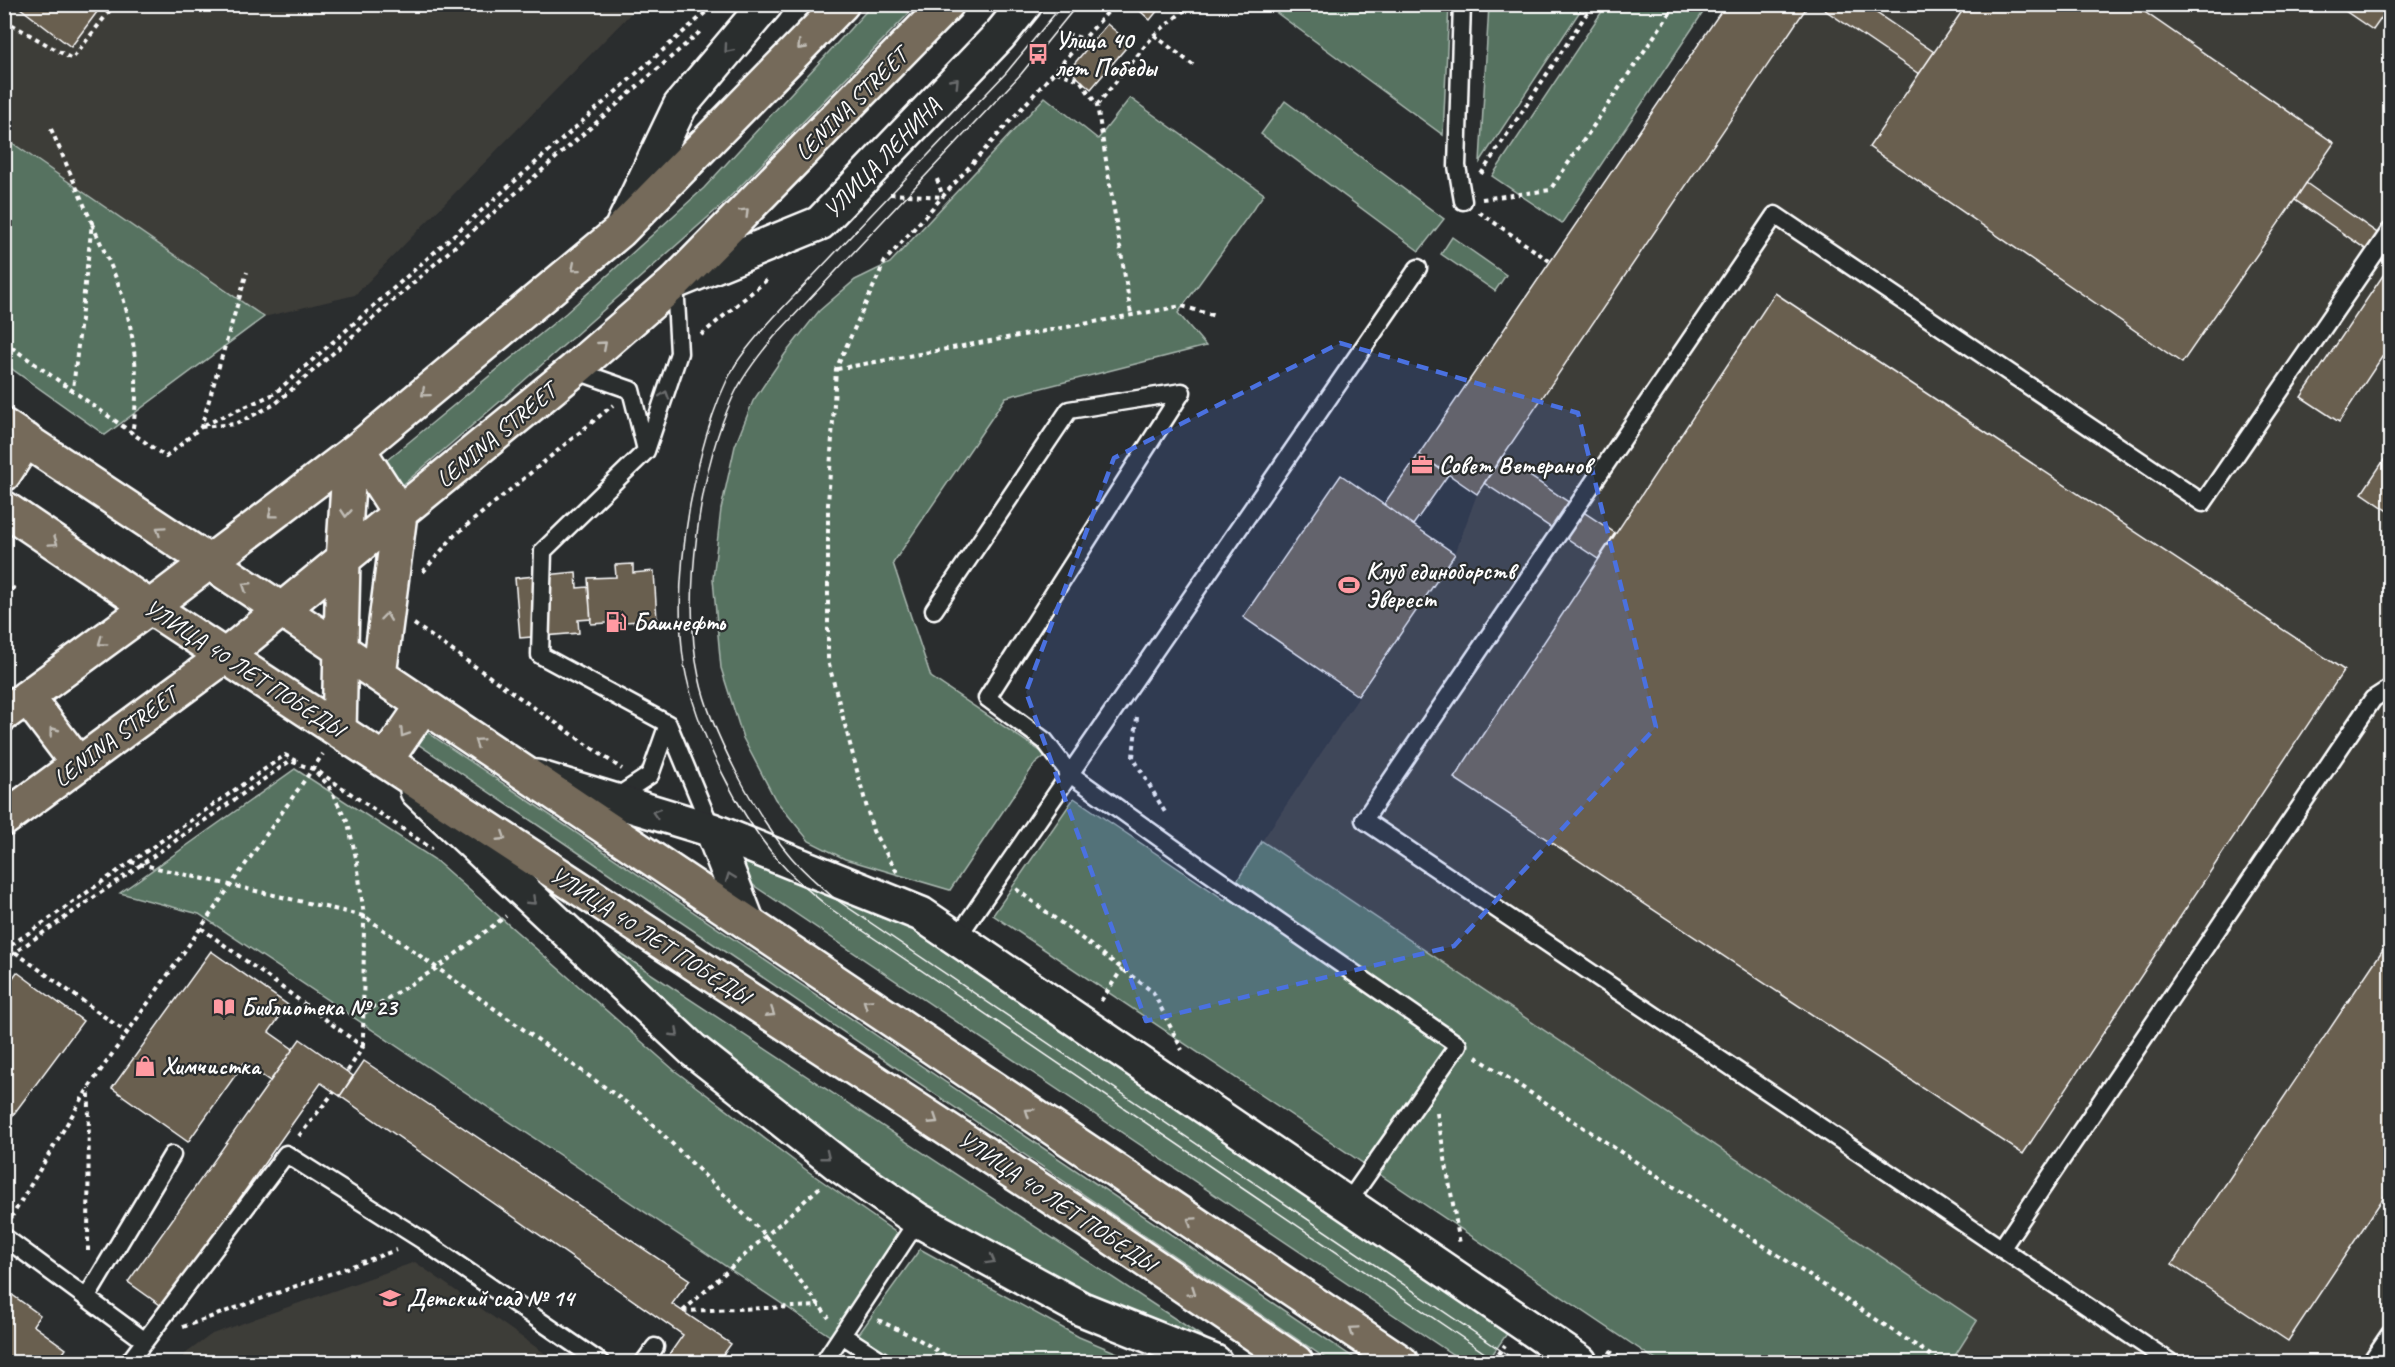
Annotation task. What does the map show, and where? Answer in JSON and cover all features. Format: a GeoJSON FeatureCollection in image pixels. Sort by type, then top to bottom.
{"type":"FeatureCollection","features":[{"type":"Feature","properties":{"kind":"main road"},"geometry":{"type":"LineString","coordinates":[[78,764],[16,705],[150,607],[354,452],[620,231],[842,4]]}},
{"type":"Feature","properties":{"kind":"main road","name":"LENINA STREET"},"geometry":{"type":"LineString","coordinates":[[4,819],[225,656],[574,370],[675,282],[947,4]]}},
{"type":"Feature","properties":{"kind":"main road"},"geometry":{"type":"LineString","coordinates":[[4,474],[12,428],[1401,1362]]}},
{"type":"Feature","properties":{"kind":"main road"},"geometry":{"type":"LineString","coordinates":[[354,452],[400,514],[379,675]]}},
{"type":"Feature","properties":{"kind":"main road"},"geometry":{"type":"LineString","coordinates":[[339,731],[343,561],[354,452]]}},
{"type":"Feature","properties":{"kind":"main road","name":"УЛИЦА 40 ЛЕТ ПОБЕДЫ"},"geometry":{"type":"LineString","coordinates":[[4,508],[150,607],[1092,1224],[1296,1362]]}},
{"type":"Feature","properties":{"kind":"main road"},"geometry":{"type":"LineString","coordinates":[[385,761],[423,706]]}},
{"type":"Feature","properties":{"kind":"street"},"geometry":{"type":"LineString","coordinates":[[620,231],[680,106],[766,4]]}},
{"type":"Feature","properties":{"kind":"street","name":"УЛИЦА ЛЕНИНА"},"geometry":{"type":"LineString","coordinates":[[675,282],[819,224],[1000,35],[1025,4]]}},
{"type":"Feature","properties":{"kind":"street","name":"УЛИЦА 40 ЛЕТ ПОБЕДЫ"},"geometry":{"type":"LineString","coordinates":[[385,761],[473,847],[693,1050],[839,1166],[918,1220],[1082,1309],[1215,1362]]}},
{"type":"Feature","properties":{"kind":"street"},"geometry":{"type":"LineString","coordinates":[[526,774],[712,830],[921,914],[1467,1288],[1580,1362]]}},
{"type":"Feature","properties":{"kind":"street"},"geometry":{"type":"LineString","coordinates":[[712,830],[748,923]]}},
{"type":"Feature","properties":{"kind":"lane"},"geometry":{"type":"LineString","coordinates":[[1462,4],[1457,166],[1463,201]]}},
{"type":"Feature","properties":{"kind":"lane"},"geometry":{"type":"LineString","coordinates":[[2170,1362],[1364,820],[1775,215],[2203,503],[2391,231]]}},
{"type":"Feature","properties":{"kind":"lane"},"geometry":{"type":"LineString","coordinates":[[957,938],[1418,268]]}},
{"type":"Feature","properties":{"kind":"lane"},"geometry":{"type":"LineString","coordinates":[[675,282],[679,352],[646,451],[543,551],[540,655],[668,724],[712,830]]}},
{"type":"Feature","properties":{"kind":"lane"},"geometry":{"type":"LineString","coordinates":[[574,370],[631,390],[646,451]]}},
{"type":"Feature","properties":{"kind":"lane"},"geometry":{"type":"LineString","coordinates":[[934,610],[1069,410],[1182,392],[987,698],[1045,741],[1070,774],[1205,871],[1458,1046],[1346,1205]]}},
{"type":"Feature","properties":{"kind":"lane"},"geometry":{"type":"LineString","coordinates":[[2001,1249],[2373,699],[2391,688]]}},
{"type":"Feature","properties":{"kind":"lane"},"geometry":{"type":"LineString","coordinates":[[612,800],[650,775],[668,724]]}},
{"type":"Feature","properties":{"kind":"lane"},"geometry":{"type":"LineString","coordinates":[[129,1362],[286,1154],[422,1240],[600,1362]]}},
{"type":"Feature","properties":{"kind":"lane"},"geometry":{"type":"LineString","coordinates":[[87,1297],[172,1155]]}},
{"type":"Feature","properties":{"kind":"lane"},"geometry":{"type":"LineString","coordinates":[[824,1362],[918,1220]]}},
{"type":"Feature","properties":{"kind":"lane"},"geometry":{"type":"LineString","coordinates":[[4,1237],[145,1341]]}},
{"type":"Feature","properties":{"kind":"lane"},"geometry":{"type":"LineString","coordinates":[[2371,1362],[2391,1334]]}},
{"type":"Feature","properties":{"kind":"lane"},"geometry":{"type":"LineString","coordinates":[[842,1335],[884,1362]]}},
{"type":"Feature","properties":{"kind":"lane"},"geometry":{"type":"LineString","coordinates":[[644,1362],[655,1347]]}},
{"type":"Feature","properties":{"kind":"path"},"geometry":{"type":"LineString","coordinates":[[4,20],[72,59],[115,4]]}},
{"type":"Feature","properties":{"kind":"path"},"geometry":{"type":"LineString","coordinates":[[4,342],[73,389],[166,458],[201,427],[274,394],[715,4]]}},
{"type":"Feature","properties":{"kind":"path"},"geometry":{"type":"LineString","coordinates":[[921,914],[873,831],[828,662],[828,505],[836,369],[885,261],[1056,72],[1114,4]]}},
{"type":"Feature","properties":{"kind":"path"},"geometry":{"type":"LineString","coordinates":[[1097,105],[1154,35],[1192,4]]}},
{"type":"Feature","properties":{"kind":"path"},"geometry":{"type":"LineString","coordinates":[[1463,201],[1593,4]]}},
{"type":"Feature","properties":{"kind":"path"},"geometry":{"type":"LineString","coordinates":[[1463,201],[1550,190],[1676,4]]}},
{"type":"Feature","properties":{"kind":"path"},"geometry":{"type":"LineString","coordinates":[[201,427],[237,424],[275,404],[705,28]]}},
{"type":"Feature","properties":{"kind":"path"},"geometry":{"type":"LineString","coordinates":[[1067,34],[1085,39]]}},
{"type":"Feature","properties":{"kind":"path"},"geometry":{"type":"LineString","coordinates":[[1154,35],[1193,65]]}},
{"type":"Feature","properties":{"kind":"path"},"geometry":{"type":"LineString","coordinates":[[1056,72],[1080,80],[1097,105],[1131,314]]}},
{"type":"Feature","properties":{"kind":"path"},"geometry":{"type":"LineString","coordinates":[[51,129],[118,284],[131,329],[137,404],[132,433]]}},
{"type":"Feature","properties":{"kind":"path"},"geometry":{"type":"LineString","coordinates":[[937,179],[943,197]]}},
{"type":"Feature","properties":{"kind":"path"},"geometry":{"type":"LineString","coordinates":[[881,194],[943,197]]}},
{"type":"Feature","properties":{"kind":"path"},"geometry":{"type":"LineString","coordinates":[[1463,201],[1551,262]]}},
{"type":"Feature","properties":{"kind":"path"},"geometry":{"type":"LineString","coordinates":[[73,389],[92,223]]}},
{"type":"Feature","properties":{"kind":"path"},"geometry":{"type":"LineString","coordinates":[[201,427],[247,272]]}},
{"type":"Feature","properties":{"kind":"path"},"geometry":{"type":"LineString","coordinates":[[836,369],[1182,306],[1215,316]]}},
{"type":"Feature","properties":{"kind":"path"},"geometry":{"type":"LineString","coordinates":[[4,595],[17,586]]}},
{"type":"Feature","properties":{"kind":"path"},"geometry":{"type":"LineString","coordinates":[[409,620],[640,781]]}},
{"type":"Feature","properties":{"kind":"path"},"geometry":{"type":"LineString","coordinates":[[1137,712],[1133,757],[1167,815]]}},
{"type":"Feature","properties":{"kind":"path"},"geometry":{"type":"LineString","coordinates":[[6,949],[285,755],[313,769],[435,851],[473,847]]}},
{"type":"Feature","properties":{"kind":"path"},"geometry":{"type":"LineString","coordinates":[[4,960],[290,761],[313,769],[328,785],[348,823],[357,862],[364,916],[363,1047],[347,1072]]}},
{"type":"Feature","properties":{"kind":"path"},"geometry":{"type":"LineString","coordinates":[[10,1219],[89,1087],[313,769]]}},
{"type":"Feature","properties":{"kind":"path"},"geometry":{"type":"LineString","coordinates":[[131,862],[364,916],[641,1113],[765,1235],[842,1335]]}},
{"type":"Feature","properties":{"kind":"path"},"geometry":{"type":"LineString","coordinates":[[999,877],[1153,992],[1182,1050]]}},
{"type":"Feature","properties":{"kind":"path"},"geometry":{"type":"LineString","coordinates":[[363,1014],[437,968],[512,912]]}},
{"type":"Feature","properties":{"kind":"path"},"geometry":{"type":"LineString","coordinates":[[201,928],[363,1047]]}},
{"type":"Feature","properties":{"kind":"path"},"geometry":{"type":"LineString","coordinates":[[6,949],[14,952],[128,1033]]}},
{"type":"Feature","properties":{"kind":"path"},"geometry":{"type":"LineString","coordinates":[[1084,1027],[1122,969]]}},
{"type":"Feature","properties":{"kind":"path"},"geometry":{"type":"LineString","coordinates":[[1458,1046],[1941,1362]]}},
{"type":"Feature","properties":{"kind":"path"},"geometry":{"type":"LineString","coordinates":[[1432,1083],[1467,1288]]}},
{"type":"Feature","properties":{"kind":"path"},"geometry":{"type":"LineString","coordinates":[[87,1297],[89,1087]]}},
{"type":"Feature","properties":{"kind":"path"},"geometry":{"type":"LineString","coordinates":[[286,1154],[334,1092]]}},
{"type":"Feature","properties":{"kind":"path"},"geometry":{"type":"LineString","coordinates":[[820,1306],[683,1311],[829,1178],[839,1166]]}},
{"type":"Feature","properties":{"kind":"path"},"geometry":{"type":"LineString","coordinates":[[145,1341],[422,1240]]}},
{"type":"Feature","properties":{"kind":"path"},"geometry":{"type":"LineString","coordinates":[[858,1311],[918,1339],[956,1362]]}},
{"type":"Feature","properties":{"kind":"highlighted area"},"geometry":{"type":"Polygon","coordinates":[[[1340,343],[1578,413],[1656,727],[1454,946],[1146,1021],[1026,692],[1114,458],[1340,343]]]}},
{"type":"Feature","properties":{"kind":"shaded area"},"geometry":{"type":"Polygon","coordinates":[[[5,5],[639,5],[355,295],[264,317],[5,138],[5,5]]]}},
{"type":"Feature","properties":{"kind":"shaded area"},"geometry":{"type":"Polygon","coordinates":[[[1809,5],[2390,5],[2390,1362],[1951,1362],[1977,1321],[1262,841],[1455,554],[1477,494],[1484,483],[1809,5]]]}},
{"type":"Feature","properties":{"kind":"shaded area","name":"Детский сад № 14"},"geometry":{"type":"Polygon","coordinates":[[[415,1262],[557,1362],[179,1362],[185,1354],[212,1334],[415,1262]]]}},
{"type":"Feature","properties":{"kind":"green space"},"geometry":{"type":"Polygon","coordinates":[[[1607,4],[1708,5],[1562,223],[1492,176],[1607,4]]]}},
{"type":"Feature","properties":{"kind":"green space"},"geometry":{"type":"Polygon","coordinates":[[[872,5],[917,5],[724,203],[399,488],[381,465],[566,313],[704,188],[872,5]]]}},
{"type":"Feature","properties":{"kind":"green space"},"geometry":{"type":"Polygon","coordinates":[[[1266,5],[1449,5],[1443,135],[1266,5]]]}},
{"type":"Feature","properties":{"kind":"green space"},"geometry":{"type":"Polygon","coordinates":[[[1489,5],[1584,5],[1480,162],[1489,5]]]}},
{"type":"Feature","properties":{"kind":"green space"},"geometry":{"type":"Polygon","coordinates":[[[1045,97],[1098,139],[1130,98],[1264,194],[1178,313],[1206,346],[1006,397],[893,563],[931,677],[1046,755],[1034,765],[950,890],[845,859],[809,841],[775,799],[743,738],[721,668],[713,579],[721,509],[735,446],[753,401],[785,354],[819,311],[855,280],[890,263],[1045,97]]]}},
{"type":"Feature","properties":{"kind":"green space"},"geometry":{"type":"Polygon","coordinates":[[[1285,101],[1444,219],[1419,251],[1261,134],[1285,101]]]}},
{"type":"Feature","properties":{"kind":"green space"},"geometry":{"type":"Polygon","coordinates":[[[5,138],[264,317],[105,435],[5,364],[5,138]]]}},
{"type":"Feature","properties":{"kind":"green space"},"geometry":{"type":"Polygon","coordinates":[[[1452,237],[1506,275],[1495,291],[1441,254],[1452,237]]]}},
{"type":"Feature","properties":{"kind":"green space"},"geometry":{"type":"Polygon","coordinates":[[[421,728],[1360,1362],[1331,1362],[412,740],[421,728]]]}},
{"type":"Feature","properties":{"kind":"green space"},"geometry":{"type":"Polygon","coordinates":[[[295,769],[434,859],[674,1070],[809,1172],[898,1234],[833,1338],[199,914],[120,893],[295,769]]]}},
{"type":"Feature","properties":{"kind":"green space"},"geometry":{"type":"Polygon","coordinates":[[[1074,798],[1225,900],[1262,841],[1977,1321],[1951,1362],[1659,1362],[993,915],[1074,798]]]}},
{"type":"Feature","properties":{"kind":"green space"},"geometry":{"type":"Polygon","coordinates":[[[730,849],[911,923],[1511,1328],[1487,1362],[1464,1362],[738,875],[730,849]]]}},
{"type":"Feature","properties":{"kind":"green space"},"geometry":{"type":"Polygon","coordinates":[[[562,915],[1212,1343],[1085,1299],[860,1164],[688,1030],[562,915]]]}},
{"type":"Feature","properties":{"kind":"green space"},"geometry":{"type":"Polygon","coordinates":[[[920,1249],[1079,1337],[1139,1362],[870,1362],[848,1349],[920,1249]]]}},
{"type":"Feature","properties":{"kind":"building"},"geometry":{"type":"Polygon","coordinates":[[[15,4],[103,4],[71,47],[15,4]]]}},
{"type":"Feature","properties":{"kind":"building"},"geometry":{"type":"Polygon","coordinates":[[[1132,4],[1163,4],[1150,20],[1132,4]]]}},
{"type":"Feature","properties":{"kind":"building"},"geometry":{"type":"Polygon","coordinates":[[[1726,4],[1809,4],[1477,494],[1419,454],[1726,4]]]}},
{"type":"Feature","properties":{"kind":"building"},"geometry":{"type":"Polygon","coordinates":[[[1816,4],[1863,4],[1934,52],[1919,74],[1816,4]]]}},
{"type":"Feature","properties":{"kind":"building"},"geometry":{"type":"Polygon","coordinates":[[[1967,4],[2133,4],[2334,143],[2182,363],[1869,147],[1967,4]]]}},
{"type":"Feature","properties":{"kind":"building"},"geometry":{"type":"Polygon","coordinates":[[[2335,4],[2390,4],[2390,13],[2387,10],[2373,30],[2335,4]]]}},
{"type":"Feature","properties":{"kind":"building"},"geometry":{"type":"Polygon","coordinates":[[[1107,24],[1130,43],[1091,89],[1069,70],[1107,24]]]}},
{"type":"Feature","properties":{"kind":"building"},"geometry":{"type":"Polygon","coordinates":[[[2306,183],[2390,242],[2390,266],[2295,200],[2306,183]]]}},
{"type":"Feature","properties":{"kind":"building"},"geometry":{"type":"Polygon","coordinates":[[[2390,265],[2390,345],[2339,422],[2301,397],[2390,265]]]}},
{"type":"Feature","properties":{"kind":"building"},"geometry":{"type":"Polygon","coordinates":[[[1775,293],[2344,670],[2023,1154],[1454,778],[1775,293]]]}},
{"type":"Feature","properties":{"kind":"building"},"geometry":{"type":"Polygon","coordinates":[[[2390,451],[2390,512],[2362,493],[2390,451]]]}},
{"type":"Feature","properties":{"kind":"building"},"geometry":{"type":"Polygon","coordinates":[[[1419,454],[1448,475],[1413,525],[1384,504],[1419,454]]]}},
{"type":"Feature","properties":{"kind":"building"},"geometry":{"type":"Polygon","coordinates":[[[1501,457],[1615,533],[1598,559],[1484,483],[1501,457]]]}},
{"type":"Feature","properties":{"kind":"building","name":"Клуб единоборств Эверест"},"geometry":{"type":"Polygon","coordinates":[[[1341,475],[1455,554],[1358,696],[1243,617],[1341,475]]]}},
{"type":"Feature","properties":{"kind":"building"},"geometry":{"type":"Polygon","coordinates":[[[633,564],[633,573],[654,571],[657,620],[591,624],[588,578],[616,577],[615,565],[633,564]]]}},
{"type":"Feature","properties":{"kind":"building"},"geometry":{"type":"Polygon","coordinates":[[[576,572],[577,588],[588,587],[591,619],[578,620],[579,633],[520,638],[515,578],[576,572]]]}},
{"type":"Feature","properties":{"kind":"building"},"geometry":{"type":"Polygon","coordinates":[[[2390,939],[2390,1188],[2288,1341],[2172,1264],[2390,939]]]}},
{"type":"Feature","properties":{"kind":"building"},"geometry":{"type":"Polygon","coordinates":[[[211,951],[288,1005],[269,1032],[293,1049],[270,1081],[244,1063],[188,1142],[112,1088],[211,951]]]}},
{"type":"Feature","properties":{"kind":"building"},"geometry":{"type":"Polygon","coordinates":[[[17,972],[83,1021],[4,1127],[4,990],[17,972]]]}},
{"type":"Feature","properties":{"kind":"building"},"geometry":{"type":"Polygon","coordinates":[[[300,1039],[353,1076],[340,1096],[321,1083],[163,1307],[128,1282],[300,1039]]]}},
{"type":"Feature","properties":{"kind":"building"},"geometry":{"type":"Polygon","coordinates":[[[364,1061],[690,1280],[672,1304],[731,1344],[718,1362],[664,1362],[683,1335],[340,1096],[364,1061]]]}},
{"type":"Feature","properties":{"kind":"building"},"geometry":{"type":"Polygon","coordinates":[[[4,1289],[40,1315],[33,1325],[66,1349],[57,1362],[4,1362],[4,1289]]]}},
{"type":"Feature","properties":{"kind":"tram line"},"geometry":{"type":"LineString","coordinates":[[1063,4],[1006,73],[774,317],[734,367],[719,399],[707,434],[697,470],[684,544],[680,624],[684,664],[698,717],[722,773],[753,827],[787,870],[831,909],[1498,1362]]}},
{"type":"Feature","properties":{"kind":"tram line"},"geometry":{"type":"LineString","coordinates":[[1078,4],[1021,74],[774,337],[737,389],[721,427],[711,460],[703,497],[693,573],[694,646],[705,698],[724,746],[763,819],[791,857],[834,898],[1518,1362]]}},
{"type":"Feature","properties":{"kind":"place","name":"Улица 40 лет Победы"},"geometry":{"type":"Point","coordinates":[1038,54]}},
{"type":"Feature","properties":{"kind":"place","name":"Совет Ветеранов"},"geometry":{"type":"Point","coordinates":[1422,465]}},
{"type":"Feature","properties":{"kind":"place","name":"Клуб единоборств Эверест"},"geometry":{"type":"Point","coordinates":[1349,585]}},
{"type":"Feature","properties":{"kind":"place","name":"Башнефть"},"geometry":{"type":"Point","coordinates":[616,622]}},
{"type":"Feature","properties":{"kind":"place","name":"Библиотека № 23"},"geometry":{"type":"Point","coordinates":[224,1007]}},
{"type":"Feature","properties":{"kind":"place","name":"Химчистка"},"geometry":{"type":"Point","coordinates":[145,1066]}},
{"type":"Feature","properties":{"kind":"place","name":"Детский сад № 14"},"geometry":{"type":"Point","coordinates":[390,1298]}}]}
